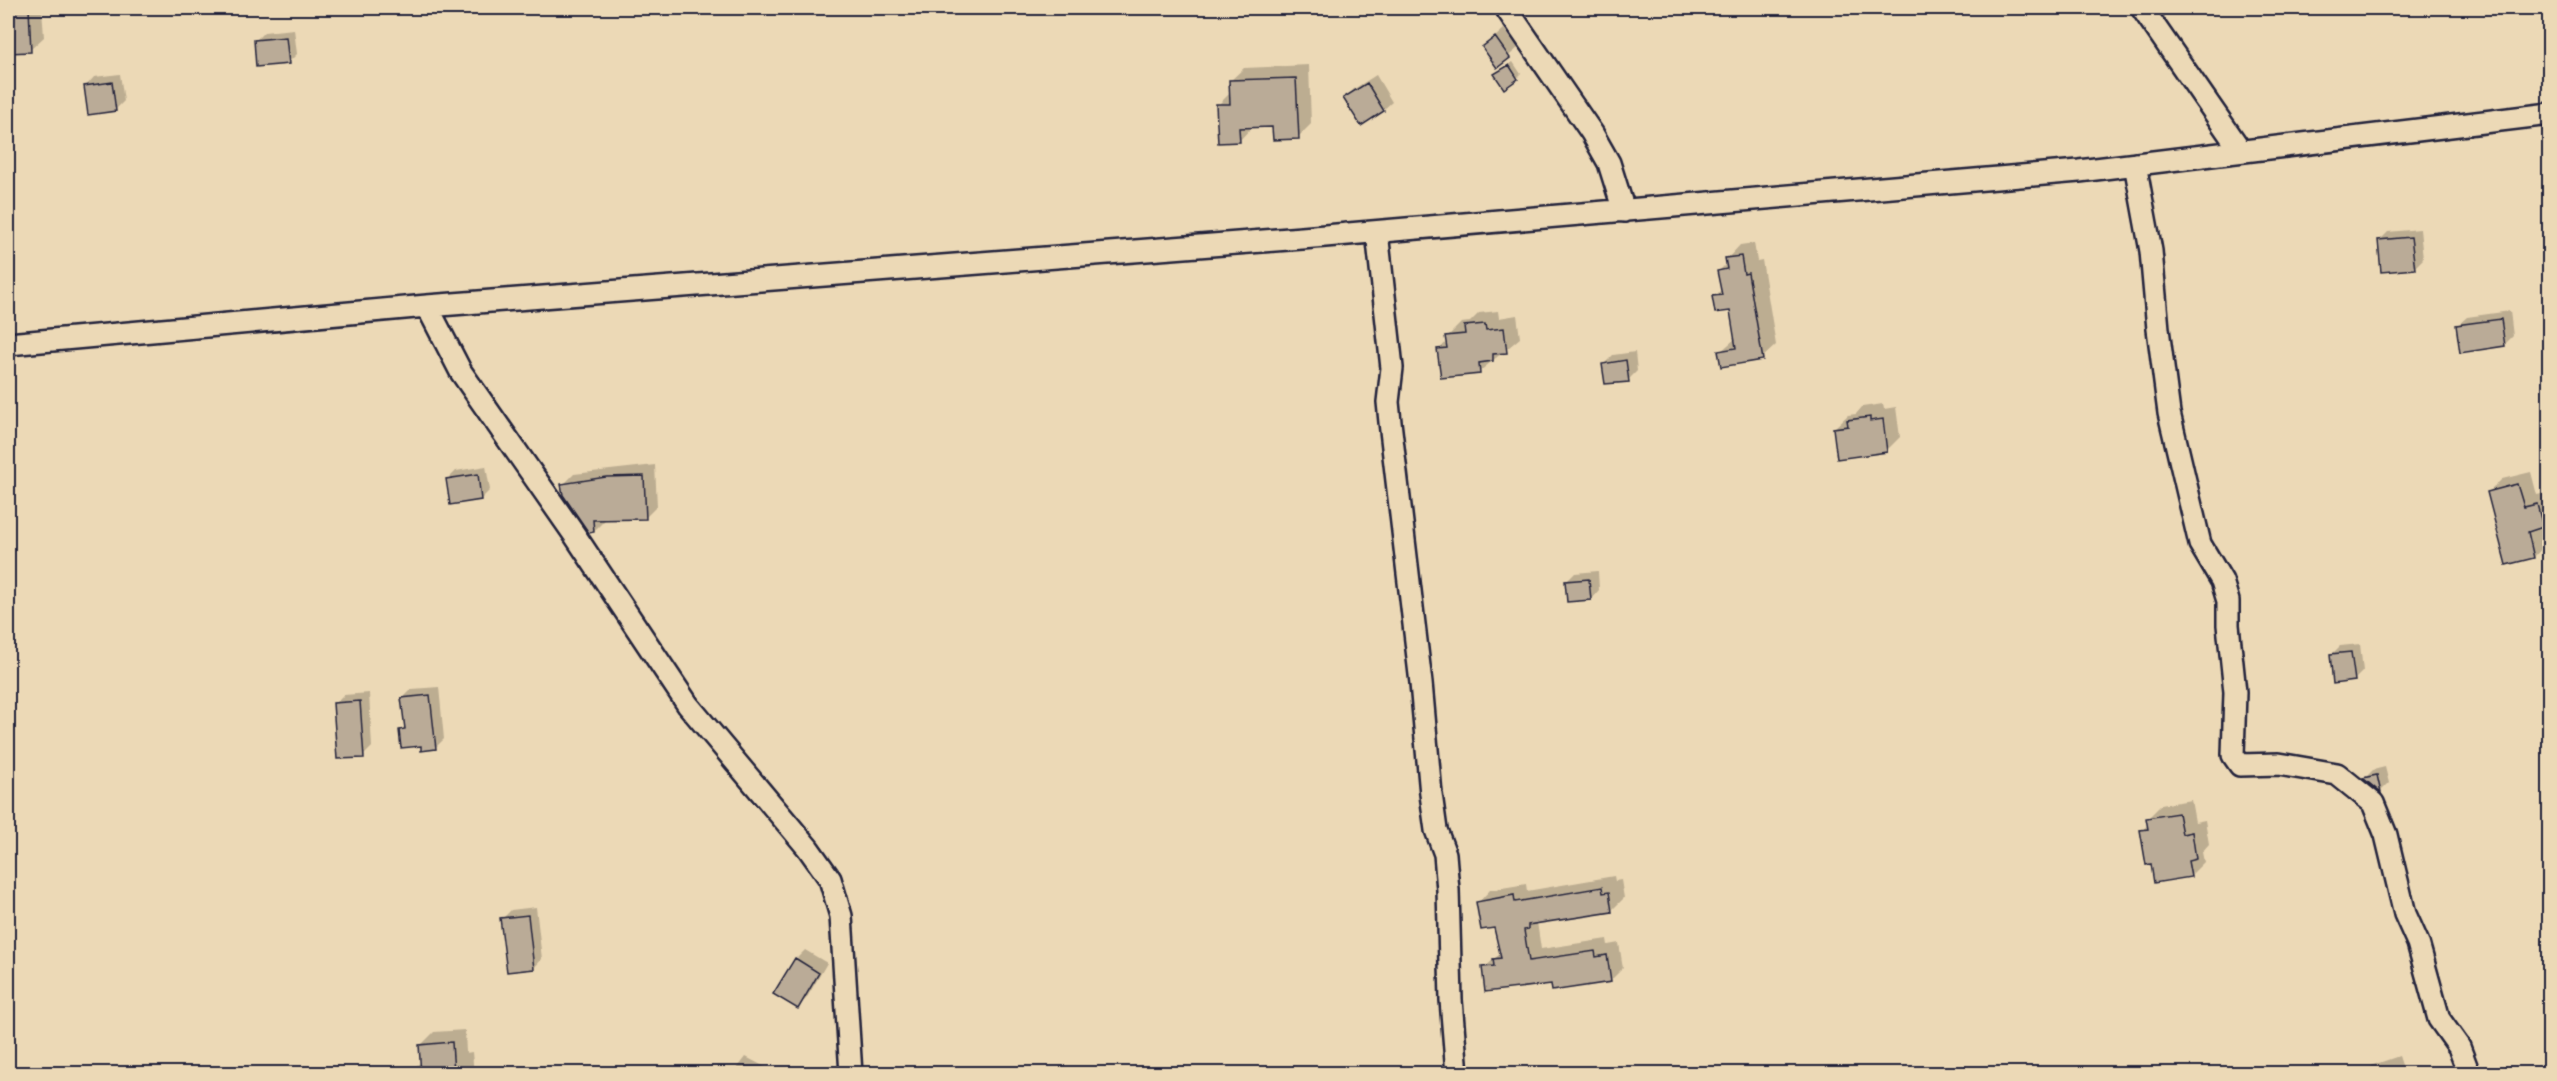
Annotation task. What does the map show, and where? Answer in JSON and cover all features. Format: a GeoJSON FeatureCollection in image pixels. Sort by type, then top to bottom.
{"type":"FeatureCollection","features":[{"type":"Feature","properties":{"kind":"street"},"geometry":{"type":"LineString","coordinates":[[1506,8],[1592,133],[1609,163],[1624,211]]}},
{"type":"Feature","properties":{"kind":"street"},"geometry":{"type":"LineString","coordinates":[[2142,8],[2241,152]]}},
{"type":"Feature","properties":{"kind":"street"},"geometry":{"type":"LineString","coordinates":[[8,344],[428,306],[1624,211],[2135,164],[2550,114]]}},
{"type":"Feature","properties":{"kind":"street"},"geometry":{"type":"LineString","coordinates":[[2135,164],[2151,251],[2169,413],[2200,544],[2222,581],[2228,601],[2228,626],[2235,692],[2233,755],[2241,765],[2279,764],[2337,774],[2373,802],[2386,836],[2405,914],[2418,943],[2439,1019],[2459,1047],[2469,1074]]}},
{"type":"Feature","properties":{"kind":"street"},"geometry":{"type":"LineString","coordinates":[[1377,232],[1392,368],[1388,402],[1390,422],[1421,683],[1431,794],[1436,830],[1445,854],[1451,1000],[1457,1074]]}},
{"type":"Feature","properties":{"kind":"street"},"geometry":{"type":"LineString","coordinates":[[428,306],[461,372],[574,534],[688,705],[808,848],[830,879],[840,916],[853,1073]]}},
{"type":"Feature","properties":{"kind":"building"},"geometry":{"type":"Polygon","coordinates":[[[8,8],[29,8],[31,52],[8,53],[8,8]]]}},
{"type":"Feature","properties":{"kind":"building"},"geometry":{"type":"Polygon","coordinates":[[[286,37],[289,64],[256,67],[254,40],[286,37]]]}},
{"type":"Feature","properties":{"kind":"building"},"geometry":{"type":"Polygon","coordinates":[[[1495,37],[1510,58],[1497,68],[1482,47],[1495,37]]]}},
{"type":"Feature","properties":{"kind":"building"},"geometry":{"type":"Polygon","coordinates":[[[1509,65],[1518,79],[1504,89],[1494,74],[1509,65]]]}},
{"type":"Feature","properties":{"kind":"building"},"geometry":{"type":"Polygon","coordinates":[[[1296,78],[1299,139],[1273,140],[1272,127],[1239,128],[1240,142],[1218,143],[1216,104],[1230,104],[1229,80],[1296,78]]]}},
{"type":"Feature","properties":{"kind":"building"},"geometry":{"type":"Polygon","coordinates":[[[112,82],[116,111],[88,115],[84,86],[112,82]]]}},
{"type":"Feature","properties":{"kind":"building"},"geometry":{"type":"Polygon","coordinates":[[[1367,83],[1384,111],[1361,126],[1343,98],[1367,83]]]}},
{"type":"Feature","properties":{"kind":"building"},"geometry":{"type":"Polygon","coordinates":[[[2411,237],[2415,269],[2381,272],[2378,240],[2411,237]]]}},
{"type":"Feature","properties":{"kind":"building"},"geometry":{"type":"Polygon","coordinates":[[[1741,256],[1744,274],[1748,273],[1763,360],[1721,367],[1718,351],[1736,348],[1730,311],[1715,313],[1712,296],[1722,295],[1717,271],[1727,269],[1725,258],[1741,256]]]}},
{"type":"Feature","properties":{"kind":"building"},"geometry":{"type":"Polygon","coordinates":[[[2501,319],[2505,346],[2460,353],[2456,325],[2501,319]]]}},
{"type":"Feature","properties":{"kind":"building"},"geometry":{"type":"Polygon","coordinates":[[[1485,324],[1486,330],[1504,328],[1507,353],[1493,354],[1493,361],[1479,363],[1480,374],[1441,378],[1437,349],[1447,348],[1445,336],[1465,334],[1464,326],[1485,324]]]}},
{"type":"Feature","properties":{"kind":"building"},"geometry":{"type":"Polygon","coordinates":[[[1626,360],[1629,382],[1605,384],[1602,364],[1626,360]]]}},
{"type":"Feature","properties":{"kind":"building"},"geometry":{"type":"Polygon","coordinates":[[[1870,417],[1870,421],[1883,419],[1887,452],[1837,459],[1833,428],[1848,426],[1847,420],[1870,417]]]}},
{"type":"Feature","properties":{"kind":"building"},"geometry":{"type":"Polygon","coordinates":[[[478,474],[481,500],[450,505],[446,479],[478,474]]]}},
{"type":"Feature","properties":{"kind":"building"},"geometry":{"type":"Polygon","coordinates":[[[644,476],[646,519],[593,520],[594,532],[589,533],[563,495],[561,484],[606,477],[644,476]]]}},
{"type":"Feature","properties":{"kind":"building"},"geometry":{"type":"Polygon","coordinates":[[[2517,484],[2524,507],[2537,504],[2543,527],[2528,532],[2534,558],[2506,565],[2487,492],[2517,484]]]}},
{"type":"Feature","properties":{"kind":"building"},"geometry":{"type":"Polygon","coordinates":[[[1589,579],[1591,600],[1567,602],[1565,581],[1589,579]]]}},
{"type":"Feature","properties":{"kind":"building"},"geometry":{"type":"Polygon","coordinates":[[[2351,652],[2355,681],[2333,684],[2330,654],[2351,652]]]}},
{"type":"Feature","properties":{"kind":"building"},"geometry":{"type":"Polygon","coordinates":[[[430,695],[436,749],[421,751],[421,746],[401,748],[399,730],[405,729],[401,698],[430,695]]]}},
{"type":"Feature","properties":{"kind":"building"},"geometry":{"type":"Polygon","coordinates":[[[360,701],[364,758],[337,759],[333,703],[360,701]]]}},
{"type":"Feature","properties":{"kind":"building"},"geometry":{"type":"Polygon","coordinates":[[[2377,775],[2381,793],[2363,778],[2377,775]]]}},
{"type":"Feature","properties":{"kind":"building"},"geometry":{"type":"Polygon","coordinates":[[[2178,813],[2182,834],[2192,832],[2196,859],[2188,861],[2191,877],[2154,883],[2151,864],[2146,865],[2140,830],[2148,829],[2146,818],[2178,813]]]}},
{"type":"Feature","properties":{"kind":"building"},"geometry":{"type":"Polygon","coordinates":[[[1602,887],[1603,893],[1609,892],[1612,912],[1528,925],[1528,929],[1524,930],[1529,961],[1595,951],[1596,957],[1607,955],[1611,982],[1552,991],[1551,984],[1485,992],[1482,967],[1494,966],[1493,959],[1501,958],[1494,928],[1481,930],[1476,902],[1514,895],[1515,902],[1602,887]]]}},
{"type":"Feature","properties":{"kind":"building"},"geometry":{"type":"Polygon","coordinates":[[[528,915],[534,969],[507,972],[500,918],[528,915]]]}},
{"type":"Feature","properties":{"kind":"building"},"geometry":{"type":"Polygon","coordinates":[[[795,958],[819,973],[798,1009],[773,994],[795,958]]]}},
{"type":"Feature","properties":{"kind":"building"},"geometry":{"type":"Polygon","coordinates":[[[452,1042],[454,1074],[421,1074],[419,1045],[452,1042]]]}}]}
